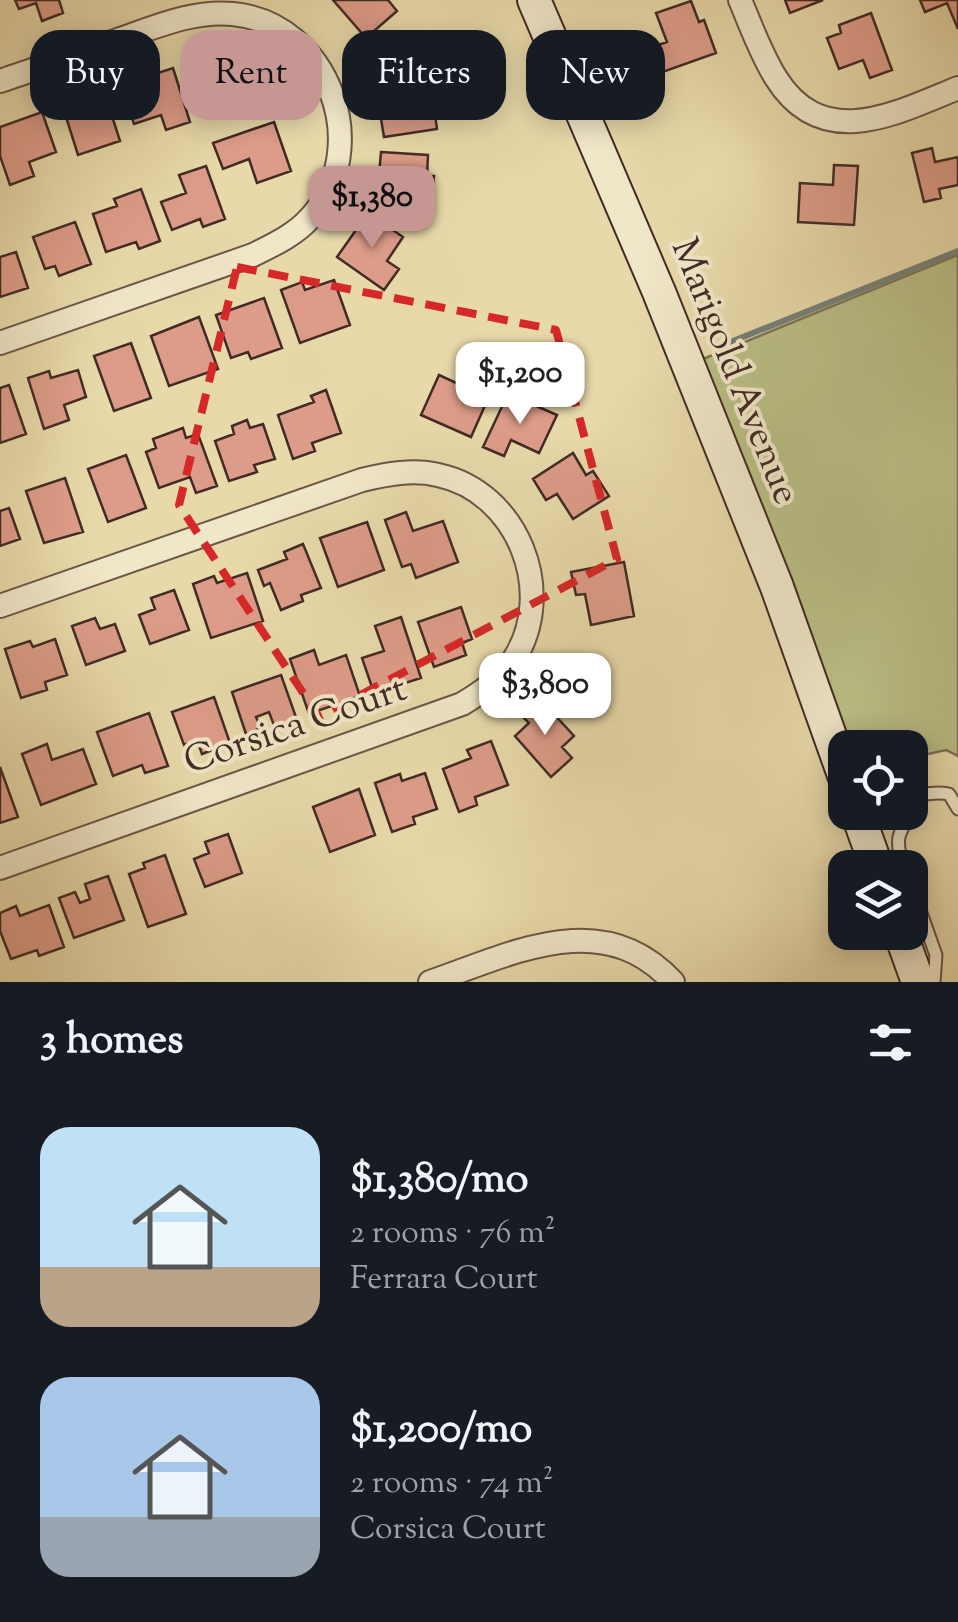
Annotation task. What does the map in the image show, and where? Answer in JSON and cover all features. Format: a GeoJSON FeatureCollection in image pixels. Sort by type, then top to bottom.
{"type":"FeatureCollection","features":[{"type":"Feature","properties":{"kind":"main road","name":"Marigold Avenue"},"geometry":{"type":"LineString","coordinates":[[534,0],[659,292],[762,550],[828,731]]}},
{"type":"Feature","properties":{"kind":"main road"},"geometry":{"type":"LineString","coordinates":[[906,950],[918,982]]}},
{"type":"Feature","properties":{"kind":"street"},"geometry":{"type":"LineString","coordinates":[[740,0],[787,94],[814,114],[831,120],[867,121],[958,88]]}},
{"type":"Feature","properties":{"kind":"street"},"geometry":{"type":"LineString","coordinates":[[0,81],[174,21],[213,14],[253,18],[292,38],[327,78],[338,115],[341,149],[332,185],[321,204],[310,219],[277,244],[0,343]]}},
{"type":"Feature","properties":{"kind":"street","name":"Corsica Court"},"geometry":{"type":"LineString","coordinates":[[0,606],[362,480],[400,473],[456,480],[488,500],[520,540],[532,590],[530,621],[516,656],[496,680],[462,704],[0,868]]}},
{"type":"Feature","properties":{"kind":"street"},"geometry":{"type":"LineString","coordinates":[[430,982],[539,945],[580,940],[603,942],[642,955],[673,982]]}},
{"type":"Feature","properties":{"kind":"lane"},"geometry":{"type":"LineString","coordinates":[[928,792],[949,794],[958,809]]}},
{"type":"Feature","properties":{"kind":"lane"},"geometry":{"type":"LineString","coordinates":[[928,933],[936,955],[934,982]]}},
{"type":"Feature","properties":{"kind":"highlighted area"},"geometry":{"type":"Polygon","coordinates":[[[237,267],[556,330],[617,559],[319,717],[179,505],[237,267]]]}},
{"type":"Feature","properties":{"kind":"green space"},"geometry":{"type":"Polygon","coordinates":[[[958,255],[958,756],[946,750],[928,754],[928,730],[839,730],[698,361],[958,255]]]}},
{"type":"Feature","properties":{"kind":"building"},"geometry":{"type":"Polygon","coordinates":[[[15,0],[59,0],[63,13],[42,21],[36,3],[19,9],[15,0]]]}},
{"type":"Feature","properties":{"kind":"building"},"geometry":{"type":"Polygon","coordinates":[[[333,0],[388,0],[397,11],[375,30],[359,30],[333,0]]]}},
{"type":"Feature","properties":{"kind":"building"},"geometry":{"type":"Polygon","coordinates":[[[785,0],[823,0],[790,13],[785,0]]]}},
{"type":"Feature","properties":{"kind":"building"},"geometry":{"type":"Polygon","coordinates":[[[920,0],[958,0],[958,29],[947,3],[925,12],[920,0]]]}},
{"type":"Feature","properties":{"kind":"building"},"geometry":{"type":"Polygon","coordinates":[[[691,1],[699,22],[704,20],[716,53],[665,71],[667,42],[656,13],[691,1]]]}},
{"type":"Feature","properties":{"kind":"building"},"geometry":{"type":"Polygon","coordinates":[[[871,13],[892,70],[870,78],[863,60],[839,69],[827,38],[841,33],[839,25],[871,13]]]}},
{"type":"Feature","properties":{"kind":"building"},"geometry":{"type":"Polygon","coordinates":[[[173,68],[180,90],[180,120],[190,122],[166,130],[160,115],[160,72],[173,68]]]}},
{"type":"Feature","properties":{"kind":"building"},"geometry":{"type":"Polygon","coordinates":[[[30,116],[30,120],[45,120],[56,152],[29,162],[34,176],[10,185],[0,156],[0,127],[30,116]]]}},
{"type":"Feature","properties":{"kind":"building"},"geometry":{"type":"Polygon","coordinates":[[[67,120],[113,120],[120,141],[78,155],[67,120]]]}},
{"type":"Feature","properties":{"kind":"building"},"geometry":{"type":"Polygon","coordinates":[[[381,120],[436,120],[437,129],[384,137],[381,120]]]}},
{"type":"Feature","properties":{"kind":"building"},"geometry":{"type":"Polygon","coordinates":[[[274,122],[291,171],[257,183],[249,159],[223,169],[213,143],[274,122]]]}},
{"type":"Feature","properties":{"kind":"building"},"geometry":{"type":"Polygon","coordinates":[[[932,148],[935,162],[958,157],[958,185],[939,189],[941,198],[924,202],[912,153],[932,148]]]}},
{"type":"Feature","properties":{"kind":"building"},"geometry":{"type":"Polygon","coordinates":[[[381,152],[428,155],[427,176],[434,176],[432,198],[423,197],[422,211],[395,209],[397,177],[379,175],[381,152]]]}},
{"type":"Feature","properties":{"kind":"building"},"geometry":{"type":"Polygon","coordinates":[[[834,165],[858,166],[854,225],[798,222],[800,183],[833,185],[834,165]]]}},
{"type":"Feature","properties":{"kind":"building"},"geometry":{"type":"Polygon","coordinates":[[[206,166],[225,219],[203,227],[200,219],[172,230],[161,202],[186,193],[179,175],[206,166]]]}},
{"type":"Feature","properties":{"kind":"building"},"geometry":{"type":"Polygon","coordinates":[[[141,189],[160,241],[139,249],[136,242],[106,252],[93,214],[117,206],[114,199],[141,189]]]}},
{"type":"Feature","properties":{"kind":"building"},"geometry":{"type":"Polygon","coordinates":[[[368,213],[403,237],[387,261],[399,269],[384,290],[337,257],[368,213]]]}},
{"type":"Feature","properties":{"kind":"building"},"geometry":{"type":"Polygon","coordinates":[[[75,222],[91,264],[59,276],[55,266],[45,269],[33,237],[75,222]]]}},
{"type":"Feature","properties":{"kind":"building"},"geometry":{"type":"Polygon","coordinates":[[[16,252],[28,288],[0,297],[0,257],[16,252]]]}},
{"type":"Feature","properties":{"kind":"building"},"geometry":{"type":"Polygon","coordinates":[[[334,280],[350,325],[300,343],[281,290],[302,282],[305,290],[334,280]]]}},
{"type":"Feature","properties":{"kind":"building"},"geometry":{"type":"Polygon","coordinates":[[[264,298],[282,348],[251,359],[248,352],[231,358],[216,315],[264,298]]]}},
{"type":"Feature","properties":{"kind":"building"},"geometry":{"type":"Polygon","coordinates":[[[199,317],[218,369],[169,386],[151,336],[199,317]]]}},
{"type":"Feature","properties":{"kind":"building"},"geometry":{"type":"Polygon","coordinates":[[[131,343],[151,398],[114,411],[94,356],[131,343]]]}},
{"type":"Feature","properties":{"kind":"building"},"geometry":{"type":"Polygon","coordinates":[[[78,370],[86,397],[64,405],[69,420],[44,429],[28,378],[49,371],[51,378],[78,370]]]}},
{"type":"Feature","properties":{"kind":"building"},"geometry":{"type":"Polygon","coordinates":[[[471,373],[495,383],[471,437],[421,415],[439,375],[465,387],[471,373]]]}},
{"type":"Feature","properties":{"kind":"building"},"geometry":{"type":"Polygon","coordinates":[[[9,385],[26,434],[0,443],[0,388],[9,385]]]}},
{"type":"Feature","properties":{"kind":"building"},"geometry":{"type":"Polygon","coordinates":[[[326,390],[341,433],[312,443],[315,451],[293,459],[278,415],[314,402],[311,396],[326,390]]]}},
{"type":"Feature","properties":{"kind":"building"},"geometry":{"type":"Polygon","coordinates":[[[506,398],[523,405],[525,401],[557,415],[539,453],[511,440],[504,456],[483,447],[506,398]]]}},
{"type":"Feature","properties":{"kind":"building"},"geometry":{"type":"Polygon","coordinates":[[[247,420],[250,428],[263,424],[275,459],[254,465],[257,472],[229,481],[215,441],[234,434],[232,426],[247,420]]]}},
{"type":"Feature","properties":{"kind":"building"},"geometry":{"type":"Polygon","coordinates":[[[183,428],[186,438],[198,434],[217,486],[196,493],[190,477],[159,488],[146,452],[156,448],[153,439],[183,428]]]}},
{"type":"Feature","properties":{"kind":"building"},"geometry":{"type":"Polygon","coordinates":[[[573,453],[586,475],[593,471],[609,496],[573,519],[557,494],[546,500],[533,479],[573,453]]]}},
{"type":"Feature","properties":{"kind":"building"},"geometry":{"type":"Polygon","coordinates":[[[126,455],[146,508],[108,522],[88,469],[126,455]]]}},
{"type":"Feature","properties":{"kind":"building"},"geometry":{"type":"Polygon","coordinates":[[[65,478],[83,532],[44,543],[26,491],[65,478]]]}},
{"type":"Feature","properties":{"kind":"building"},"geometry":{"type":"Polygon","coordinates":[[[9,508],[20,539],[0,546],[0,511],[9,508]]]}},
{"type":"Feature","properties":{"kind":"building"},"geometry":{"type":"Polygon","coordinates":[[[406,512],[413,531],[443,521],[458,562],[416,578],[411,564],[402,567],[385,520],[406,512]]]}},
{"type":"Feature","properties":{"kind":"building"},"geometry":{"type":"Polygon","coordinates":[[[367,522],[384,570],[338,587],[320,538],[367,522]]]}},
{"type":"Feature","properties":{"kind":"building"},"geometry":{"type":"Polygon","coordinates":[[[303,544],[321,588],[301,595],[303,601],[281,610],[270,583],[264,586],[258,570],[287,559],[284,552],[303,544]]]}},
{"type":"Feature","properties":{"kind":"building"},"geometry":{"type":"Polygon","coordinates":[[[624,562],[634,616],[591,625],[585,594],[576,595],[571,572],[624,562]]]}},
{"type":"Feature","properties":{"kind":"building"},"geometry":{"type":"Polygon","coordinates":[[[247,573],[263,621],[211,638],[193,584],[214,576],[217,583],[247,573]]]}},
{"type":"Feature","properties":{"kind":"building"},"geometry":{"type":"Polygon","coordinates":[[[174,590],[189,630],[150,644],[139,615],[155,609],[151,598],[174,590]]]}},
{"type":"Feature","properties":{"kind":"building"},"geometry":{"type":"Polygon","coordinates":[[[461,607],[472,639],[462,643],[466,655],[434,667],[418,622],[461,607]]]}},
{"type":"Feature","properties":{"kind":"building"},"geometry":{"type":"Polygon","coordinates":[[[401,617],[421,678],[374,693],[362,658],[384,651],[375,626],[401,617]]]}},
{"type":"Feature","properties":{"kind":"building"},"geometry":{"type":"Polygon","coordinates":[[[95,618],[100,629],[115,624],[125,651],[86,665],[72,626],[95,618]]]}},
{"type":"Feature","properties":{"kind":"building"},"geometry":{"type":"Polygon","coordinates":[[[55,639],[67,675],[45,682],[47,690],[21,698],[5,649],[30,641],[33,647],[55,639]]]}},
{"type":"Feature","properties":{"kind":"building"},"geometry":{"type":"Polygon","coordinates":[[[314,650],[319,665],[346,655],[360,696],[309,714],[290,659],[314,650]]]}},
{"type":"Feature","properties":{"kind":"building"},"geometry":{"type":"Polygon","coordinates":[[[281,675],[297,720],[275,728],[269,712],[256,717],[261,728],[246,734],[232,692],[281,675]]]}},
{"type":"Feature","properties":{"kind":"building"},"geometry":{"type":"Polygon","coordinates":[[[214,697],[230,743],[202,754],[197,740],[184,745],[172,712],[214,697]]]}},
{"type":"Feature","properties":{"kind":"building"},"geometry":{"type":"Polygon","coordinates":[[[540,699],[574,736],[562,747],[572,758],[551,777],[515,736],[529,723],[521,715],[540,699]]]}},
{"type":"Feature","properties":{"kind":"building"},"geometry":{"type":"Polygon","coordinates":[[[149,713],[168,766],[145,773],[142,765],[113,776],[97,732],[149,713]]]}},
{"type":"Feature","properties":{"kind":"building"},"geometry":{"type":"Polygon","coordinates":[[[491,741],[508,785],[475,797],[477,805],[459,812],[443,769],[471,758],[467,750],[491,741]]]}},
{"type":"Feature","properties":{"kind":"building"},"geometry":{"type":"Polygon","coordinates":[[[47,744],[52,760],[83,749],[96,784],[41,805],[22,754],[47,744]]]}},
{"type":"Feature","properties":{"kind":"building"},"geometry":{"type":"Polygon","coordinates":[[[0,767],[18,817],[0,823],[0,767]]]}},
{"type":"Feature","properties":{"kind":"building"},"geometry":{"type":"Polygon","coordinates":[[[425,773],[437,809],[413,817],[415,824],[392,832],[375,783],[400,774],[402,781],[425,773]]]}},
{"type":"Feature","properties":{"kind":"building"},"geometry":{"type":"Polygon","coordinates":[[[359,789],[375,835],[330,852],[313,807],[359,789]]]}},
{"type":"Feature","properties":{"kind":"building"},"geometry":{"type":"Polygon","coordinates":[[[228,834],[242,873],[205,887],[194,859],[209,853],[205,842],[228,834]]]}},
{"type":"Feature","properties":{"kind":"building"},"geometry":{"type":"Polygon","coordinates":[[[165,855],[186,914],[148,927],[129,874],[145,868],[143,863],[165,855]]]}},
{"type":"Feature","properties":{"kind":"building"},"geometry":{"type":"Polygon","coordinates":[[[108,876],[124,920],[74,938],[59,898],[75,892],[80,903],[90,899],[85,884],[108,876]]]}},
{"type":"Feature","properties":{"kind":"building"},"geometry":{"type":"Polygon","coordinates":[[[49,905],[64,947],[39,956],[37,950],[11,959],[0,931],[0,913],[16,906],[20,916],[49,905]]]}},
{"type":"Feature","properties":{"kind":"waterway"},"geometry":{"type":"LineString","coordinates":[[723,345],[958,251]]}}]}
